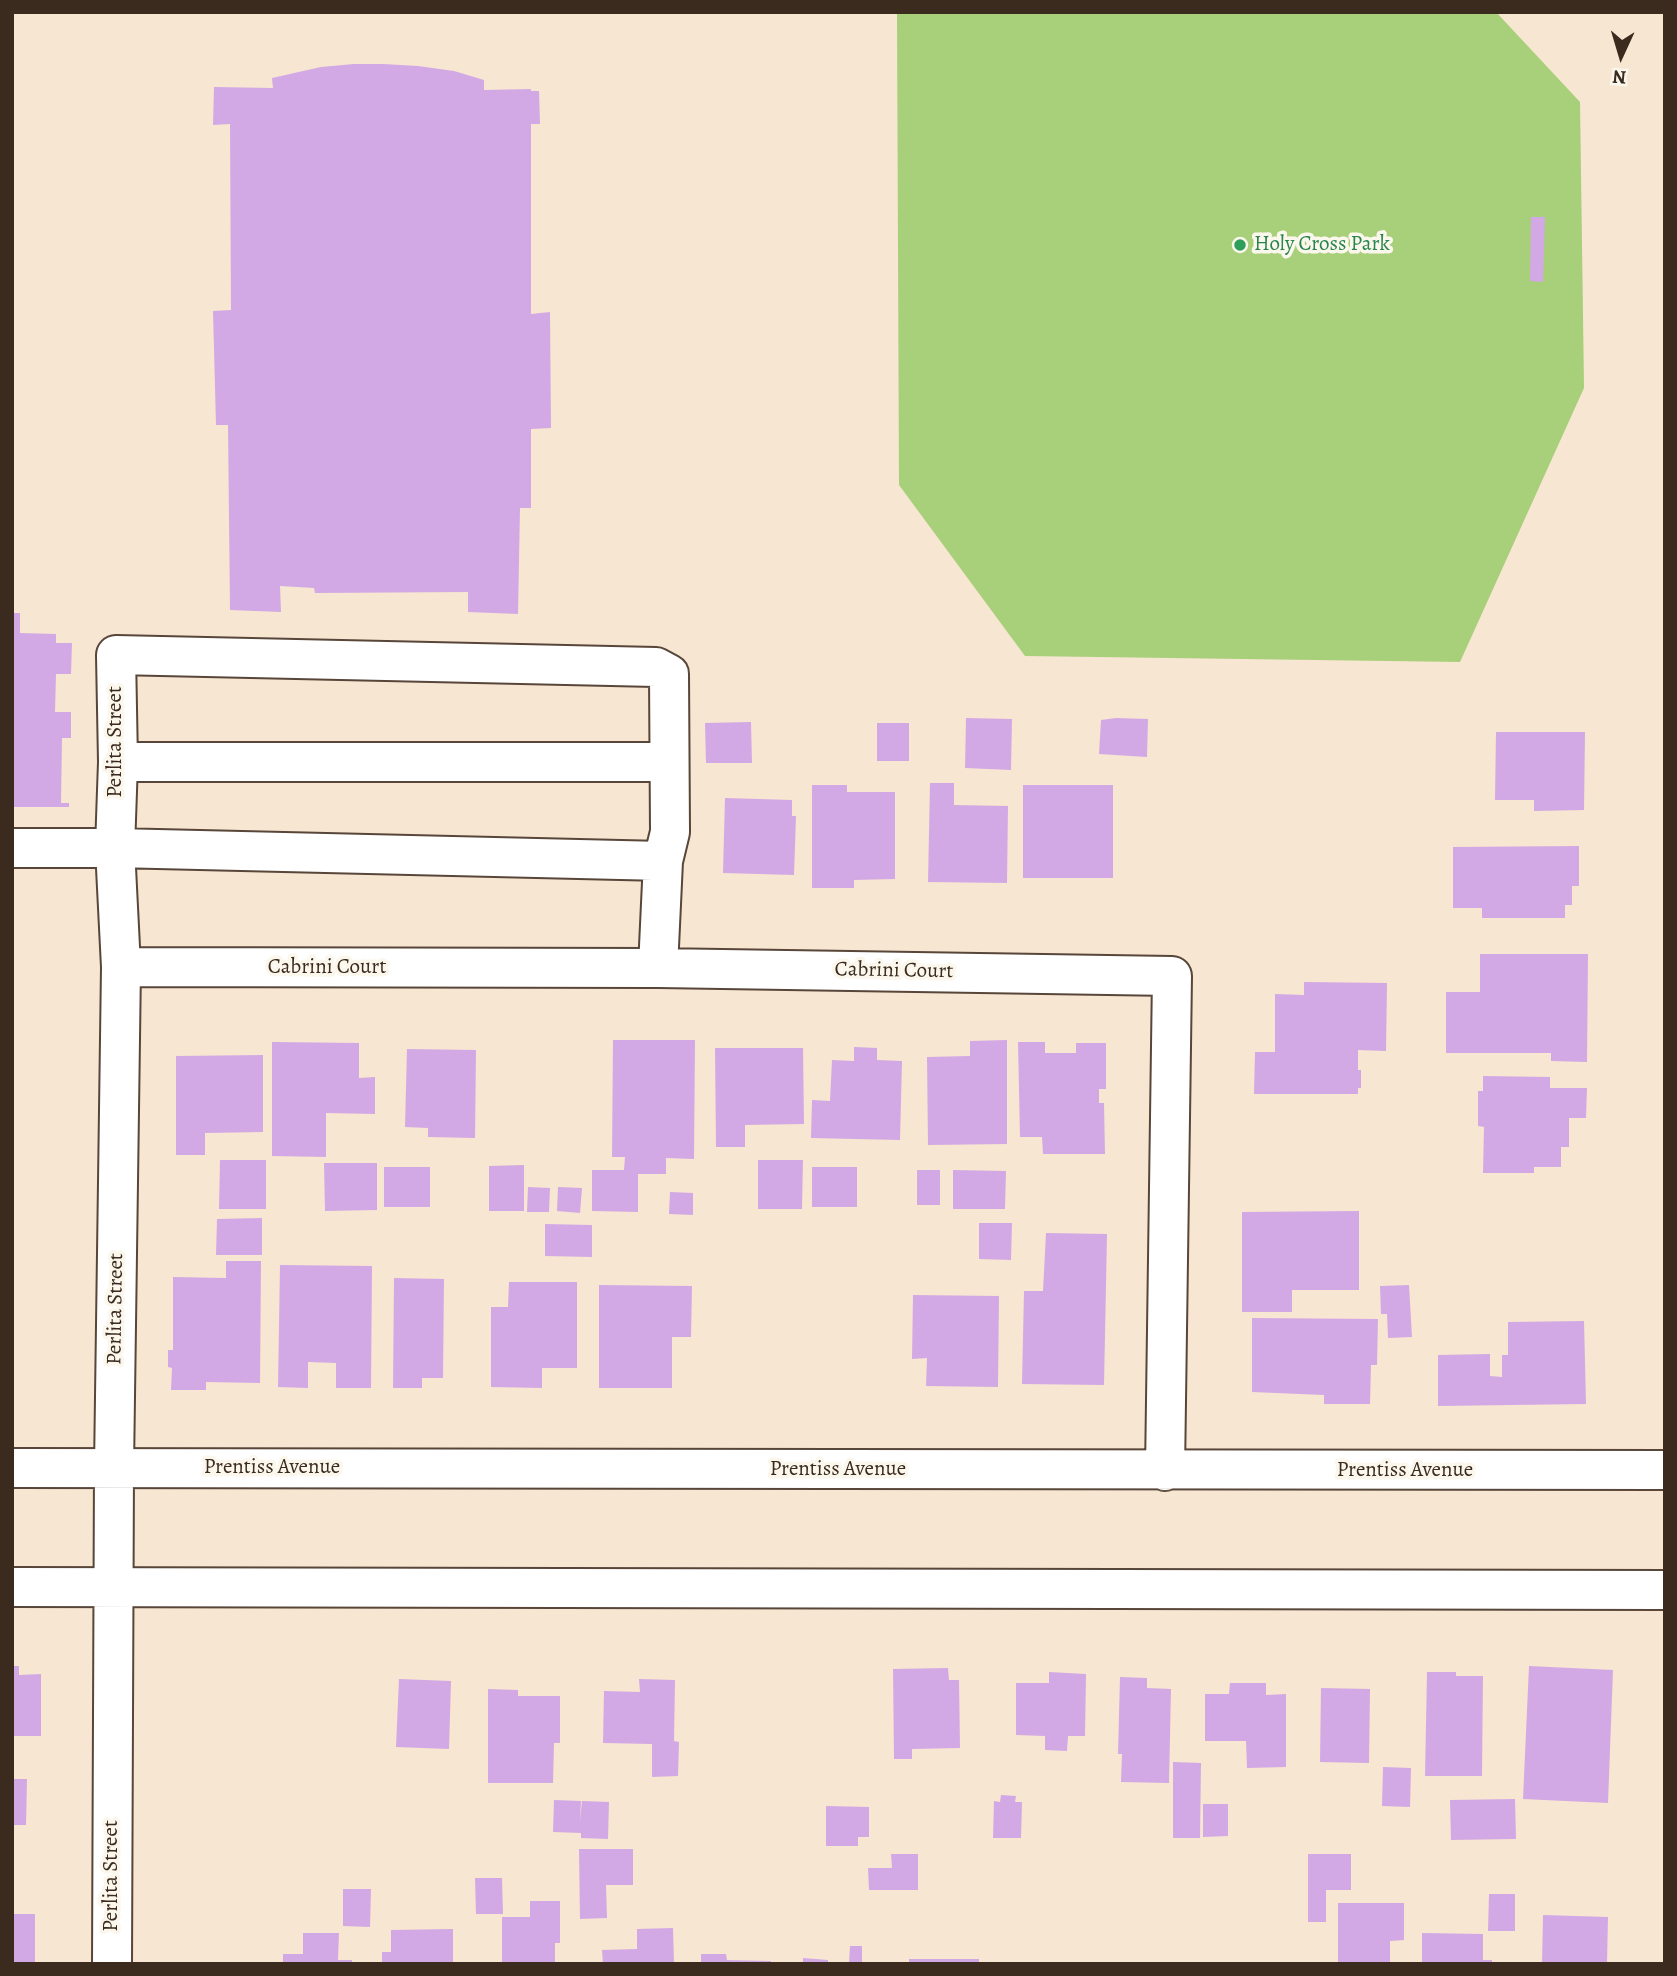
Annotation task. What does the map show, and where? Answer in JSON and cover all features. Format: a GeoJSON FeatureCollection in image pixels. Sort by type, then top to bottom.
{"type":"FeatureCollection","features":[{"type":"Feature","properties":{"kind":"street","name":"Perlita Street"},"geometry":{"type":"LineString","coordinates":[[112,1964],[114,1468],[121,967],[115,848],[116,655],[656,667],[668,674],[669,762]]}},
{"type":"Feature","properties":{"kind":"street"},"geometry":{"type":"LineString","coordinates":[[117,762],[669,762],[670,832],[663,861],[657,968]]}},
{"type":"Feature","properties":{"kind":"street"},"geometry":{"type":"LineString","coordinates":[[12,848],[663,861]]}},
{"type":"Feature","properties":{"kind":"street","name":"Cabrini Court"},"geometry":{"type":"LineString","coordinates":[[121,967],[657,968],[1172,975],[1165,1471]]}},
{"type":"Feature","properties":{"kind":"street","name":"Prentiss Avenue"},"geometry":{"type":"LineString","coordinates":[[12,1468],[1665,1471]]}},
{"type":"Feature","properties":{"kind":"street"},"geometry":{"type":"LineString","coordinates":[[12,1587],[1665,1590]]}},
{"type":"Feature","properties":{"kind":"green space","name":"Holy Cross Park"},"geometry":{"type":"Polygon","coordinates":[[[897,12],[1496,12],[1580,102],[1584,388],[1460,662],[1025,656],[899,485],[897,12]]]}},
{"type":"Feature","properties":{"kind":"building"},"geometry":{"type":"Polygon","coordinates":[[[354,64],[418,66],[454,71],[484,80],[484,90],[539,91],[540,124],[531,124],[531,314],[550,312],[551,428],[531,429],[531,508],[520,508],[518,614],[468,612],[468,592],[315,593],[314,588],[280,586],[281,612],[230,610],[228,425],[216,425],[213,311],[231,310],[230,124],[213,125],[214,87],[273,88],[272,78],[321,67],[354,64]]]}},
{"type":"Feature","properties":{"kind":"building"},"geometry":{"type":"Polygon","coordinates":[[[1531,217],[1545,217],[1543,282],[1530,281],[1531,217]]]}},
{"type":"Feature","properties":{"kind":"building"},"geometry":{"type":"Polygon","coordinates":[[[12,613],[20,613],[20,633],[56,634],[56,643],[72,643],[71,674],[56,674],[55,712],[71,712],[71,738],[62,738],[61,803],[69,803],[69,807],[12,807],[12,613]]]}},
{"type":"Feature","properties":{"kind":"building"},"geometry":{"type":"Polygon","coordinates":[[[966,718],[1012,719],[1011,770],[965,768],[966,718]]]}},
{"type":"Feature","properties":{"kind":"building"},"geometry":{"type":"Polygon","coordinates":[[[1148,719],[1147,757],[1099,754],[1101,720],[1148,719]]]}},
{"type":"Feature","properties":{"kind":"building"},"geometry":{"type":"Polygon","coordinates":[[[751,722],[752,763],[706,763],[705,723],[751,722]]]}},
{"type":"Feature","properties":{"kind":"building"},"geometry":{"type":"Polygon","coordinates":[[[877,723],[909,723],[909,761],[877,761],[877,723]]]}},
{"type":"Feature","properties":{"kind":"building"},"geometry":{"type":"Polygon","coordinates":[[[1496,732],[1585,732],[1584,810],[1534,811],[1534,800],[1495,800],[1496,732]]]}},
{"type":"Feature","properties":{"kind":"building"},"geometry":{"type":"Polygon","coordinates":[[[930,783],[954,783],[954,805],[1008,806],[1007,883],[928,882],[930,783]]]}},
{"type":"Feature","properties":{"kind":"building"},"geometry":{"type":"Polygon","coordinates":[[[812,785],[847,785],[847,792],[895,792],[895,879],[854,880],[854,888],[812,888],[812,785]]]}},
{"type":"Feature","properties":{"kind":"building"},"geometry":{"type":"Polygon","coordinates":[[[1023,785],[1113,785],[1113,878],[1023,878],[1023,785]]]}},
{"type":"Feature","properties":{"kind":"building"},"geometry":{"type":"Polygon","coordinates":[[[725,798],[792,800],[792,816],[796,816],[794,875],[723,873],[725,798]]]}},
{"type":"Feature","properties":{"kind":"building"},"geometry":{"type":"Polygon","coordinates":[[[1579,846],[1579,886],[1572,886],[1572,905],[1565,905],[1565,918],[1482,918],[1482,908],[1453,908],[1453,847],[1579,846]]]}},
{"type":"Feature","properties":{"kind":"building"},"geometry":{"type":"Polygon","coordinates":[[[1480,954],[1588,954],[1587,1062],[1551,1061],[1551,1053],[1446,1053],[1446,992],[1480,992],[1480,954]]]}},
{"type":"Feature","properties":{"kind":"building"},"geometry":{"type":"Polygon","coordinates":[[[1304,982],[1387,983],[1386,1051],[1358,1050],[1361,1088],[1358,1088],[1358,1094],[1254,1094],[1255,1052],[1275,1052],[1275,994],[1304,995],[1304,982]]]}},
{"type":"Feature","properties":{"kind":"building"},"geometry":{"type":"Polygon","coordinates":[[[613,1040],[695,1040],[694,1159],[666,1158],[666,1174],[638,1174],[638,1212],[592,1211],[592,1170],[624,1170],[625,1157],[612,1157],[613,1040]]]}},
{"type":"Feature","properties":{"kind":"building"},"geometry":{"type":"Polygon","coordinates":[[[1007,1040],[1007,1144],[928,1145],[927,1057],[970,1056],[970,1041],[1007,1040]]]}},
{"type":"Feature","properties":{"kind":"building"},"geometry":{"type":"Polygon","coordinates":[[[272,1042],[359,1043],[359,1078],[375,1077],[375,1114],[326,1113],[326,1157],[272,1156],[272,1042]]]}},
{"type":"Feature","properties":{"kind":"building"},"geometry":{"type":"Polygon","coordinates":[[[1018,1042],[1045,1042],[1045,1053],[1076,1053],[1076,1043],[1106,1043],[1106,1089],[1099,1089],[1099,1103],[1104,1103],[1105,1154],[1043,1154],[1042,1137],[1020,1137],[1018,1042]]]}},
{"type":"Feature","properties":{"kind":"building"},"geometry":{"type":"Polygon","coordinates":[[[854,1047],[877,1048],[877,1060],[902,1061],[900,1140],[811,1138],[812,1100],[830,1101],[832,1060],[854,1061],[854,1047]]]}},
{"type":"Feature","properties":{"kind":"building"},"geometry":{"type":"Polygon","coordinates":[[[715,1048],[803,1048],[804,1124],[745,1125],[745,1147],[716,1147],[715,1048]]]}},
{"type":"Feature","properties":{"kind":"building"},"geometry":{"type":"Polygon","coordinates":[[[407,1049],[476,1050],[475,1138],[428,1137],[428,1128],[405,1127],[407,1049]]]}},
{"type":"Feature","properties":{"kind":"building"},"geometry":{"type":"Polygon","coordinates":[[[263,1055],[263,1132],[205,1133],[205,1155],[176,1155],[176,1056],[263,1055]]]}},
{"type":"Feature","properties":{"kind":"building"},"geometry":{"type":"Polygon","coordinates":[[[1483,1076],[1550,1077],[1550,1088],[1587,1088],[1586,1118],[1569,1118],[1569,1147],[1561,1147],[1561,1167],[1534,1167],[1534,1173],[1483,1173],[1484,1127],[1478,1126],[1478,1091],[1483,1091],[1483,1076]]]}},
{"type":"Feature","properties":{"kind":"building"},"geometry":{"type":"Polygon","coordinates":[[[220,1160],[266,1160],[266,1209],[219,1209],[220,1160]]]}},
{"type":"Feature","properties":{"kind":"building"},"geometry":{"type":"Polygon","coordinates":[[[758,1160],[803,1160],[802,1209],[758,1209],[758,1160]]]}},
{"type":"Feature","properties":{"kind":"building"},"geometry":{"type":"Polygon","coordinates":[[[324,1163],[377,1163],[377,1210],[325,1211],[324,1163]]]}},
{"type":"Feature","properties":{"kind":"building"},"geometry":{"type":"Polygon","coordinates":[[[524,1165],[524,1211],[489,1211],[489,1166],[524,1165]]]}},
{"type":"Feature","properties":{"kind":"building"},"geometry":{"type":"Polygon","coordinates":[[[384,1167],[430,1167],[430,1207],[384,1207],[384,1167]]]}},
{"type":"Feature","properties":{"kind":"building"},"geometry":{"type":"Polygon","coordinates":[[[812,1167],[857,1167],[857,1207],[812,1207],[812,1167]]]}},
{"type":"Feature","properties":{"kind":"building"},"geometry":{"type":"Polygon","coordinates":[[[917,1170],[940,1170],[940,1205],[917,1205],[917,1170]]]}},
{"type":"Feature","properties":{"kind":"building"},"geometry":{"type":"Polygon","coordinates":[[[953,1170],[1006,1171],[1005,1209],[953,1209],[953,1170]]]}},
{"type":"Feature","properties":{"kind":"building"},"geometry":{"type":"Polygon","coordinates":[[[528,1187],[550,1188],[549,1212],[527,1212],[528,1187]]]}},
{"type":"Feature","properties":{"kind":"building"},"geometry":{"type":"Polygon","coordinates":[[[558,1187],[582,1188],[580,1213],[557,1211],[558,1187]]]}},
{"type":"Feature","properties":{"kind":"building"},"geometry":{"type":"Polygon","coordinates":[[[670,1192],[693,1193],[693,1215],[669,1214],[670,1192]]]}},
{"type":"Feature","properties":{"kind":"building"},"geometry":{"type":"Polygon","coordinates":[[[1359,1211],[1359,1290],[1292,1290],[1292,1312],[1242,1312],[1242,1212],[1359,1211]]]}},
{"type":"Feature","properties":{"kind":"building"},"geometry":{"type":"Polygon","coordinates":[[[262,1218],[262,1255],[216,1255],[217,1219],[262,1218]]]}},
{"type":"Feature","properties":{"kind":"building"},"geometry":{"type":"Polygon","coordinates":[[[979,1223],[1012,1223],[1011,1260],[979,1259],[979,1223]]]}},
{"type":"Feature","properties":{"kind":"building"},"geometry":{"type":"Polygon","coordinates":[[[545,1224],[592,1225],[592,1257],[545,1256],[545,1224]]]}},
{"type":"Feature","properties":{"kind":"building"},"geometry":{"type":"Polygon","coordinates":[[[1046,1233],[1107,1234],[1104,1385],[1022,1384],[1024,1291],[1043,1291],[1046,1233]]]}},
{"type":"Feature","properties":{"kind":"building"},"geometry":{"type":"Polygon","coordinates":[[[226,1261],[261,1261],[260,1383],[206,1382],[206,1390],[171,1390],[172,1368],[168,1367],[168,1350],[173,1350],[173,1277],[226,1278],[226,1261]]]}},
{"type":"Feature","properties":{"kind":"building"},"geometry":{"type":"Polygon","coordinates":[[[280,1265],[372,1266],[371,1388],[336,1388],[336,1363],[308,1362],[308,1388],[278,1387],[280,1265]]]}},
{"type":"Feature","properties":{"kind":"building"},"geometry":{"type":"Polygon","coordinates":[[[394,1278],[444,1279],[443,1378],[422,1378],[422,1388],[393,1388],[394,1278]]]}},
{"type":"Feature","properties":{"kind":"building"},"geometry":{"type":"Polygon","coordinates":[[[509,1282],[577,1282],[577,1368],[542,1368],[542,1388],[491,1387],[491,1307],[508,1307],[509,1282]]]}},
{"type":"Feature","properties":{"kind":"building"},"geometry":{"type":"Polygon","coordinates":[[[599,1285],[692,1286],[691,1337],[672,1337],[672,1388],[599,1388],[599,1285]]]}},
{"type":"Feature","properties":{"kind":"building"},"geometry":{"type":"Polygon","coordinates":[[[1409,1285],[1412,1337],[1388,1338],[1387,1314],[1381,1314],[1380,1286],[1409,1285]]]}},
{"type":"Feature","properties":{"kind":"building"},"geometry":{"type":"Polygon","coordinates":[[[913,1295],[999,1296],[998,1387],[926,1386],[927,1358],[912,1359],[913,1295]]]}},
{"type":"Feature","properties":{"kind":"building"},"geometry":{"type":"Polygon","coordinates":[[[1252,1318],[1378,1319],[1377,1365],[1371,1365],[1370,1404],[1324,1404],[1324,1395],[1252,1392],[1252,1318]]]}},
{"type":"Feature","properties":{"kind":"building"},"geometry":{"type":"Polygon","coordinates":[[[1584,1321],[1586,1404],[1438,1406],[1438,1355],[1490,1354],[1490,1376],[1502,1377],[1502,1355],[1508,1355],[1508,1322],[1584,1321]]]}},
{"type":"Feature","properties":{"kind":"building"},"geometry":{"type":"Polygon","coordinates":[[[12,1666],[19,1666],[19,1675],[41,1674],[41,1736],[12,1736],[12,1666]]]}},
{"type":"Feature","properties":{"kind":"building"},"geometry":{"type":"Polygon","coordinates":[[[1529,1666],[1613,1670],[1608,1803],[1523,1799],[1529,1666]]]}},
{"type":"Feature","properties":{"kind":"building"},"geometry":{"type":"Polygon","coordinates":[[[948,1668],[949,1680],[959,1680],[960,1748],[912,1749],[912,1759],[894,1759],[893,1669],[948,1668]]]}},
{"type":"Feature","properties":{"kind":"building"},"geometry":{"type":"Polygon","coordinates":[[[1049,1672],[1086,1674],[1085,1736],[1068,1736],[1067,1751],[1045,1750],[1045,1736],[1016,1735],[1016,1683],[1049,1683],[1049,1672]]]}},
{"type":"Feature","properties":{"kind":"building"},"geometry":{"type":"Polygon","coordinates":[[[1427,1672],[1483,1676],[1482,1776],[1425,1776],[1427,1672]]]}},
{"type":"Feature","properties":{"kind":"building"},"geometry":{"type":"Polygon","coordinates":[[[1120,1677],[1147,1678],[1147,1688],[1171,1689],[1169,1783],[1121,1782],[1122,1754],[1118,1754],[1120,1677]]]}},
{"type":"Feature","properties":{"kind":"building"},"geometry":{"type":"Polygon","coordinates":[[[399,1679],[451,1681],[449,1749],[396,1747],[399,1679]]]}},
{"type":"Feature","properties":{"kind":"building"},"geometry":{"type":"Polygon","coordinates":[[[639,1679],[675,1680],[674,1741],[679,1742],[678,1776],[652,1777],[652,1744],[603,1743],[604,1691],[640,1692],[639,1679]]]}},
{"type":"Feature","properties":{"kind":"building"},"geometry":{"type":"Polygon","coordinates":[[[1230,1683],[1266,1683],[1266,1695],[1286,1694],[1286,1767],[1247,1768],[1246,1741],[1205,1741],[1205,1694],[1229,1694],[1230,1683]]]}},
{"type":"Feature","properties":{"kind":"building"},"geometry":{"type":"Polygon","coordinates":[[[1321,1688],[1370,1689],[1369,1763],[1320,1762],[1321,1688]]]}},
{"type":"Feature","properties":{"kind":"building"},"geometry":{"type":"Polygon","coordinates":[[[488,1689],[518,1690],[518,1696],[560,1696],[560,1743],[554,1743],[553,1783],[488,1783],[488,1689]]]}},
{"type":"Feature","properties":{"kind":"building"},"geometry":{"type":"Polygon","coordinates":[[[1173,1762],[1201,1763],[1200,1838],[1173,1838],[1173,1762]]]}},
{"type":"Feature","properties":{"kind":"building"},"geometry":{"type":"Polygon","coordinates":[[[1383,1767],[1411,1768],[1410,1807],[1382,1806],[1383,1767]]]}},
{"type":"Feature","properties":{"kind":"building"},"geometry":{"type":"Polygon","coordinates":[[[12,1779],[27,1779],[26,1825],[12,1825],[12,1779]]]}},
{"type":"Feature","properties":{"kind":"building"},"geometry":{"type":"Polygon","coordinates":[[[1001,1795],[1016,1796],[1015,1802],[1022,1802],[1021,1838],[993,1838],[994,1801],[1000,1802],[1001,1795]]]}},
{"type":"Feature","properties":{"kind":"building"},"geometry":{"type":"Polygon","coordinates":[[[1515,1799],[1516,1839],[1451,1840],[1450,1800],[1515,1799]]]}},
{"type":"Feature","properties":{"kind":"building"},"geometry":{"type":"Polygon","coordinates":[[[554,1800],[581,1801],[580,1822],[582,1801],[609,1802],[608,1839],[581,1838],[581,1833],[553,1832],[554,1800]]]}},
{"type":"Feature","properties":{"kind":"building"},"geometry":{"type":"Polygon","coordinates":[[[1203,1804],[1228,1804],[1228,1836],[1203,1837],[1203,1804]]]}},
{"type":"Feature","properties":{"kind":"building"},"geometry":{"type":"Polygon","coordinates":[[[826,1806],[869,1807],[869,1837],[858,1837],[858,1846],[826,1846],[826,1806]]]}},
{"type":"Feature","properties":{"kind":"building"},"geometry":{"type":"Polygon","coordinates":[[[579,1849],[633,1849],[633,1885],[606,1885],[607,1918],[580,1919],[579,1849]]]}},
{"type":"Feature","properties":{"kind":"building"},"geometry":{"type":"Polygon","coordinates":[[[891,1854],[918,1854],[918,1890],[869,1890],[868,1868],[892,1868],[891,1854]]]}},
{"type":"Feature","properties":{"kind":"building"},"geometry":{"type":"Polygon","coordinates":[[[1308,1854],[1351,1854],[1351,1890],[1326,1890],[1326,1922],[1308,1922],[1308,1854]]]}},
{"type":"Feature","properties":{"kind":"building"},"geometry":{"type":"Polygon","coordinates":[[[475,1878],[502,1878],[503,1914],[476,1914],[475,1878]]]}},
{"type":"Feature","properties":{"kind":"building"},"geometry":{"type":"Polygon","coordinates":[[[343,1889],[371,1889],[370,1927],[343,1926],[343,1889]]]}},
{"type":"Feature","properties":{"kind":"building"},"geometry":{"type":"Polygon","coordinates":[[[1489,1894],[1515,1894],[1515,1931],[1488,1931],[1489,1894]]]}},
{"type":"Feature","properties":{"kind":"building"},"geometry":{"type":"Polygon","coordinates":[[[530,1901],[560,1901],[560,1943],[555,1943],[555,1964],[502,1964],[502,1917],[530,1917],[530,1901]]]}},
{"type":"Feature","properties":{"kind":"building"},"geometry":{"type":"Polygon","coordinates":[[[1338,1903],[1404,1903],[1404,1940],[1390,1941],[1390,1964],[1338,1964],[1338,1903]]]}},
{"type":"Feature","properties":{"kind":"building"},"geometry":{"type":"Polygon","coordinates":[[[12,1914],[35,1914],[35,1964],[12,1964],[12,1914]]]}},
{"type":"Feature","properties":{"kind":"building"},"geometry":{"type":"Polygon","coordinates":[[[1543,1915],[1608,1917],[1607,1964],[1542,1964],[1543,1915]]]}},
{"type":"Feature","properties":{"kind":"building"},"geometry":{"type":"Polygon","coordinates":[[[673,1928],[674,1964],[603,1964],[602,1950],[637,1949],[637,1929],[673,1928]]]}},
{"type":"Feature","properties":{"kind":"building"},"geometry":{"type":"Polygon","coordinates":[[[453,1929],[453,1964],[382,1964],[382,1952],[391,1952],[391,1930],[453,1929]]]}},
{"type":"Feature","properties":{"kind":"building"},"geometry":{"type":"Polygon","coordinates":[[[303,1933],[339,1933],[338,1960],[352,1960],[352,1964],[283,1964],[283,1954],[303,1954],[303,1933]]]}},
{"type":"Feature","properties":{"kind":"building"},"geometry":{"type":"Polygon","coordinates":[[[1422,1933],[1483,1934],[1483,1960],[1492,1960],[1492,1964],[1422,1964],[1422,1933]]]}},
{"type":"Feature","properties":{"kind":"building"},"geometry":{"type":"Polygon","coordinates":[[[850,1946],[862,1946],[862,1964],[849,1964],[850,1946]]]}},
{"type":"Feature","properties":{"kind":"building"},"geometry":{"type":"Polygon","coordinates":[[[701,1954],[726,1954],[727,1960],[771,1961],[771,1964],[701,1964],[701,1954]]]}},
{"type":"Feature","properties":{"kind":"building"},"geometry":{"type":"Polygon","coordinates":[[[803,1958],[828,1960],[828,1964],[803,1964],[803,1958]]]}},
{"type":"Feature","properties":{"kind":"building"},"geometry":{"type":"Polygon","coordinates":[[[909,1959],[979,1959],[979,1964],[909,1964],[909,1959]]]}},
{"type":"Feature","properties":{"kind":"place","name":"Holy Cross Park"},"geometry":{"type":"Point","coordinates":[1240,245]}}]}
